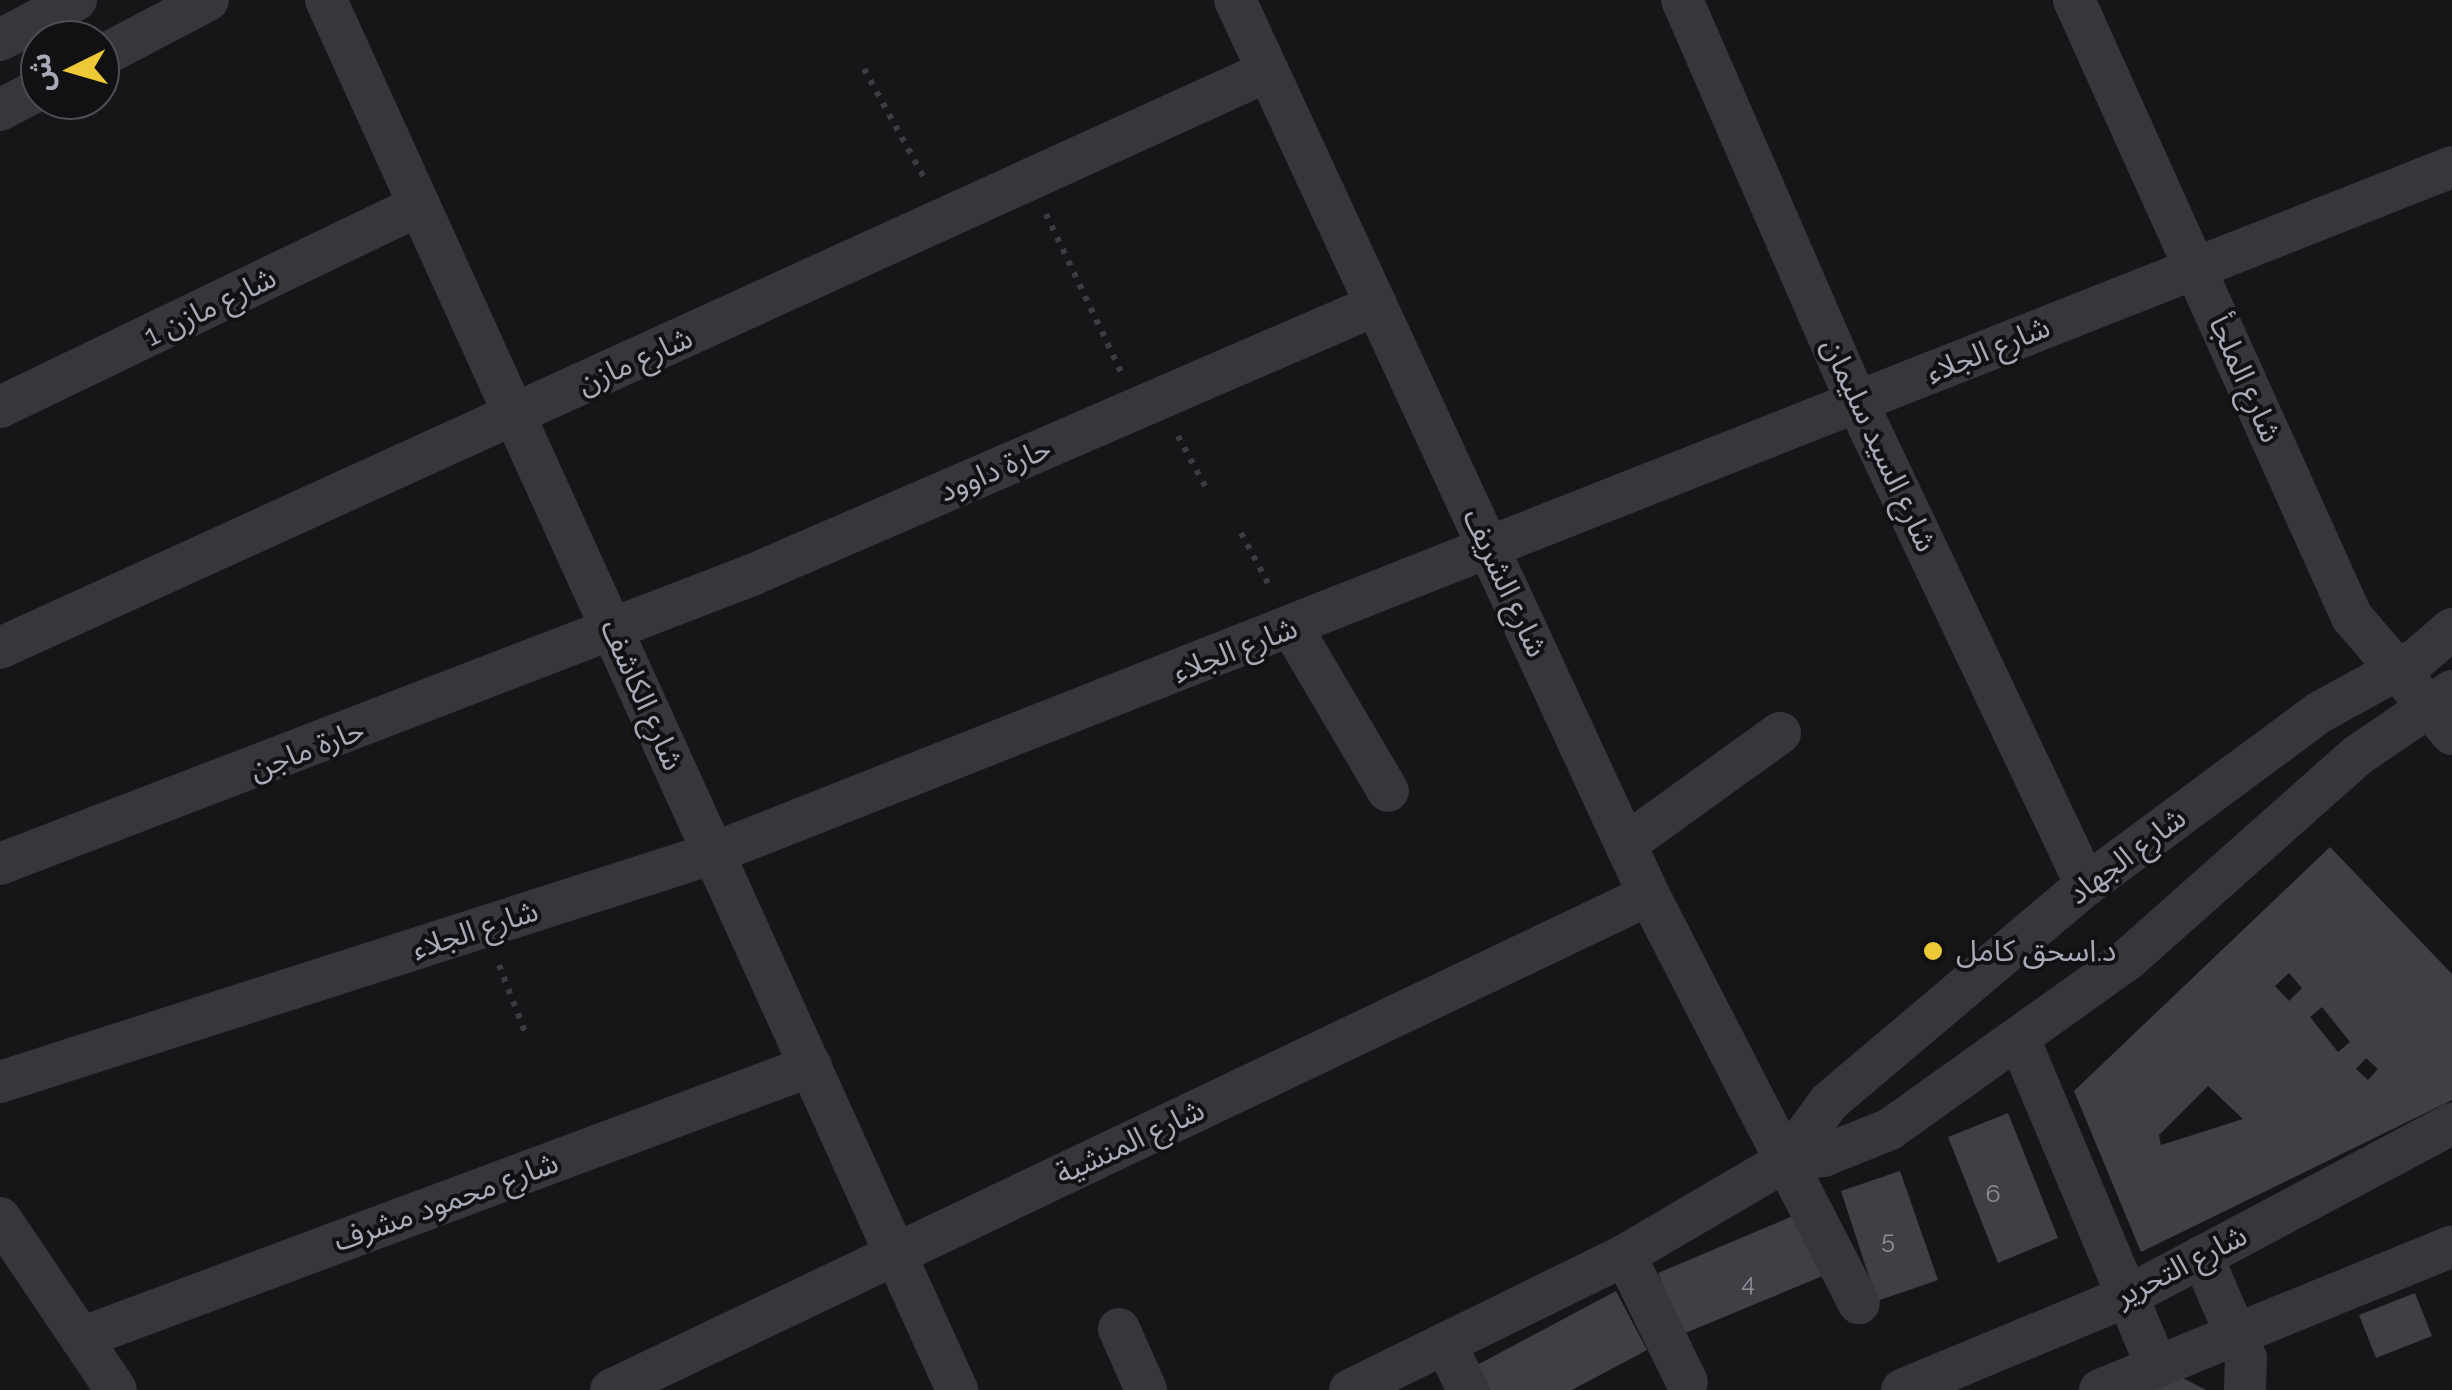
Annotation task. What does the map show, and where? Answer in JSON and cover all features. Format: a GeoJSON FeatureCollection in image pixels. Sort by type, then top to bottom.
{"type":"FeatureCollection","features":[{"type":"Feature","properties":{"kind":"street"},"geometry":{"type":"LineString","coordinates":[[0,40],[76,0]]}},
{"type":"Feature","properties":{"kind":"street"},"geometry":{"type":"LineString","coordinates":[[120,47],[208,0]]}},
{"type":"Feature","properties":{"kind":"street","name":"شارع الكاشف"},"geometry":{"type":"LineString","coordinates":[[326,0],[958,1390]]}},
{"type":"Feature","properties":{"kind":"street","name":"شارع الشريف"},"geometry":{"type":"LineString","coordinates":[[1235,0],[1649,895],[1859,1303]]}},
{"type":"Feature","properties":{"kind":"street","name":"شارع السيد سليمان"},"geometry":{"type":"LineString","coordinates":[[1682,0],[1857,402],[2086,885]]}},
{"type":"Feature","properties":{"kind":"street","name":"شارع الملجأ"},"geometry":{"type":"LineString","coordinates":[[2074,0],[2352,618],[2393,673],[2444,712]]}},
{"type":"Feature","properties":{"kind":"street","name":"شارع مازن"},"geometry":{"type":"LineString","coordinates":[[0,648],[1268,71]]}},
{"type":"Feature","properties":{"kind":"street","name":"شارع الجلاء"},"geometry":{"type":"LineString","coordinates":[[0,1082],[714,853],[2452,167]]}},
{"type":"Feature","properties":{"kind":"street","name":"شارع مازن 1"},"geometry":{"type":"LineString","coordinates":[[0,407],[419,204]]}},
{"type":"Feature","properties":{"kind":"street","name":"حارة داوود"},"geometry":{"type":"LineString","coordinates":[[612,630],[1376,305]]}},
{"type":"Feature","properties":{"kind":"street"},"geometry":{"type":"LineString","coordinates":[[1292,628],[1388,791]]}},
{"type":"Feature","properties":{"kind":"street","name":"شارع الجهاد"},"geometry":{"type":"LineString","coordinates":[[1350,1390],[1626,1255],[1788,1160],[1830,1102],[2086,885],[2320,712],[2393,673],[2452,629]]}},
{"type":"Feature","properties":{"kind":"street","name":"حارة ماجن"},"geometry":{"type":"LineString","coordinates":[[0,864],[612,630]]}},
{"type":"Feature","properties":{"kind":"street","name":"شارع الجهاد"},"geometry":{"type":"LineString","coordinates":[[1788,1160],[1823,1156],[1890,1129],[2020,1041],[2238,868],[2358,755],[2444,712]]}},
{"type":"Feature","properties":{"kind":"street"},"geometry":{"type":"LineString","coordinates":[[1626,844],[1780,733]]}},
{"type":"Feature","properties":{"kind":"street","name":"شارع المنشية"},"geometry":{"type":"LineString","coordinates":[[610,1390],[1649,895]]}},
{"type":"Feature","properties":{"kind":"street"},"geometry":{"type":"LineString","coordinates":[[2020,1041],[2157,1367]]}},
{"type":"Feature","properties":{"kind":"street","name":"شارع محمود مشرف"},"geometry":{"type":"LineString","coordinates":[[81,1338],[810,1066]]}},
{"type":"Feature","properties":{"kind":"street","name":"شارع التحرير"},"geometry":{"type":"LineString","coordinates":[[1902,1390],[2128,1296],[2452,1124]]}},
{"type":"Feature","properties":{"kind":"street"},"geometry":{"type":"LineString","coordinates":[[0,1218],[116,1390]]}},
{"type":"Feature","properties":{"kind":"street"},"geometry":{"type":"LineString","coordinates":[[2100,1390],[2452,1246]]}},
{"type":"Feature","properties":{"kind":"street"},"geometry":{"type":"LineString","coordinates":[[1626,1255],[1687,1382]]}},
{"type":"Feature","properties":{"kind":"street"},"geometry":{"type":"LineString","coordinates":[[2202,1256],[2239,1334],[2244,1390]]}},
{"type":"Feature","properties":{"kind":"street"},"geometry":{"type":"LineString","coordinates":[[1119,1329],[1146,1390]]}},
{"type":"Feature","properties":{"kind":"street"},"geometry":{"type":"LineString","coordinates":[[1446,1346],[1468,1390]]}},
{"type":"Feature","properties":{"kind":"path"},"geometry":{"type":"LineString","coordinates":[[864,70],[948,219]]}},
{"type":"Feature","properties":{"kind":"path"},"geometry":{"type":"LineString","coordinates":[[1031,181],[1148,404],[1204,486]]}},
{"type":"Feature","properties":{"kind":"path"},"geometry":{"type":"LineString","coordinates":[[1242,533],[1292,628]]}},
{"type":"Feature","properties":{"kind":"path"},"geometry":{"type":"LineString","coordinates":[[484,927],[525,1032]]}},
{"type":"Feature","properties":{"kind":"building"},"geometry":{"type":"Polygon","coordinates":[[[2330,847],[2452,974],[2452,1100],[2141,1252],[2074,1091],[2330,847]],[[2289,973],[2275,986],[2289,1001],[2302,988],[2289,973]],[[2322,1007],[2310,1017],[2338,1052],[2350,1042],[2322,1007]],[[2366,1058],[2356,1069],[2368,1080],[2378,1069],[2366,1058]],[[2208,1086],[2159,1135],[2161,1145],[2243,1119],[2208,1086]]]}},
{"type":"Feature","properties":{"kind":"building"},"geometry":{"type":"Polygon","coordinates":[[[2008,1113],[2058,1238],[1998,1263],[1948,1137],[2008,1113]]]}},
{"type":"Feature","properties":{"kind":"building"},"geometry":{"type":"Polygon","coordinates":[[[1900,1171],[1938,1280],[1877,1301],[1841,1191],[1900,1171]]]}},
{"type":"Feature","properties":{"kind":"building"},"geometry":{"type":"Polygon","coordinates":[[[1800,1213],[1825,1275],[1683,1334],[1658,1273],[1800,1213]]]}},
{"type":"Feature","properties":{"kind":"building"},"geometry":{"type":"Polygon","coordinates":[[[1616,1291],[1647,1350],[1572,1390],[1490,1390],[1477,1365],[1616,1291]]]}},
{"type":"Feature","properties":{"kind":"building"},"geometry":{"type":"Polygon","coordinates":[[[2415,1293],[2432,1336],[2376,1358],[2359,1315],[2415,1293]]]}},
{"type":"Feature","properties":{"kind":"building"},"geometry":{"type":"Polygon","coordinates":[[[2155,1364],[2206,1390],[2142,1390],[2155,1364]]]}},
{"type":"Feature","properties":{"kind":"place","name":"د.اسحق كامل"},"geometry":{"type":"Point","coordinates":[1933,951]}}]}
